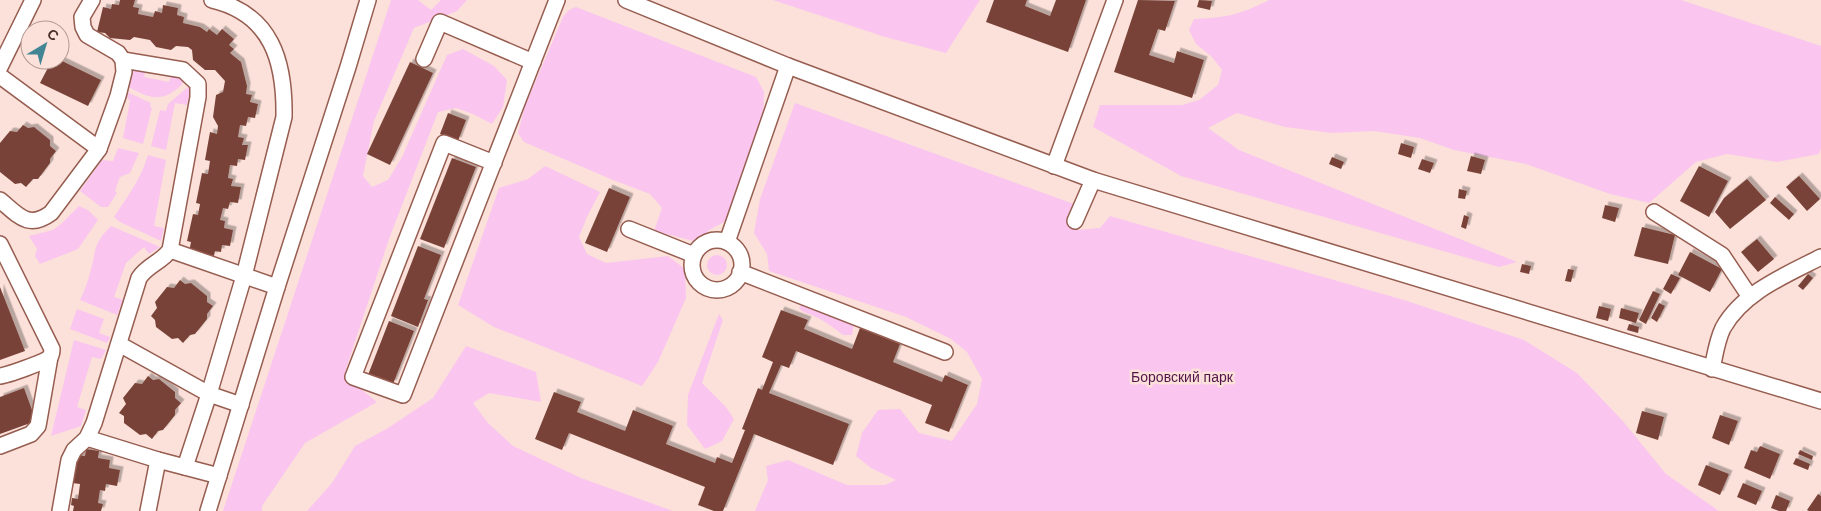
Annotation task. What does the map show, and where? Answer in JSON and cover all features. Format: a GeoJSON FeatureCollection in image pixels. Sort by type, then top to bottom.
{"type":"FeatureCollection","features":[{"type":"Feature","properties":{"kind":"street"},"geometry":{"type":"LineString","coordinates":[[0,67],[33,0]]}},
{"type":"Feature","properties":{"kind":"street"},"geometry":{"type":"LineString","coordinates":[[0,200],[25,220],[34,222],[42,220],[51,213],[99,149],[118,96],[124,72],[123,60],[118,53],[87,34],[83,27],[82,17],[92,0]]}},
{"type":"Feature","properties":{"kind":"street"},"geometry":{"type":"LineString","coordinates":[[185,467],[244,276],[284,117],[282,74],[278,57],[263,28],[239,9],[212,0]]}},
{"type":"Feature","properties":{"kind":"street"},"geometry":{"type":"LineString","coordinates":[[208,511],[368,0]]}},
{"type":"Feature","properties":{"kind":"street"},"geometry":{"type":"LineString","coordinates":[[494,163],[444,143],[354,377],[403,395],[558,0]]}},
{"type":"Feature","properties":{"kind":"street"},"geometry":{"type":"LineString","coordinates":[[626,0],[788,66],[1093,180],[1821,401]]}},
{"type":"Feature","properties":{"kind":"street"},"geometry":{"type":"LineString","coordinates":[[1054,166],[1114,0]]}},
{"type":"Feature","properties":{"kind":"street"},"geometry":{"type":"LineString","coordinates":[[424,59],[440,22],[533,62]]}},
{"type":"Feature","properties":{"kind":"street"},"geometry":{"type":"LineString","coordinates":[[60,511],[69,460],[74,450],[88,438],[94,423],[139,278],[143,271],[165,257],[170,250],[198,97],[198,84],[183,70],[123,60]]}},
{"type":"Feature","properties":{"kind":"street"},"geometry":{"type":"LineString","coordinates":[[727,242],[788,66]]}},
{"type":"Feature","properties":{"kind":"street"},"geometry":{"type":"LineString","coordinates":[[0,76],[99,149]]}},
{"type":"Feature","properties":{"kind":"street"},"geometry":{"type":"LineString","coordinates":[[1075,221],[1093,180]]}},
{"type":"Feature","properties":{"kind":"street"},"geometry":{"type":"LineString","coordinates":[[1654,212],[1722,255],[1750,297]]}},
{"type":"Feature","properties":{"kind":"street"},"geometry":{"type":"LineString","coordinates":[[629,229],[694,254]]}},
{"type":"Feature","properties":{"kind":"street"},"geometry":{"type":"LineString","coordinates":[[711,240],[727,242],[734,246],[739,253],[741,261],[740,272],[733,283],[726,288],[710,289],[697,280],[693,272],[694,254],[703,244],[711,240]]}},
{"type":"Feature","properties":{"kind":"street"},"geometry":{"type":"LineString","coordinates":[[0,244],[52,349],[38,426],[32,434],[0,446]]}},
{"type":"Feature","properties":{"kind":"street"},"geometry":{"type":"LineString","coordinates":[[170,250],[277,287]]}},
{"type":"Feature","properties":{"kind":"street"},"geometry":{"type":"LineString","coordinates":[[1712,369],[1717,344],[1731,316],[1750,297],[1821,257]]}},
{"type":"Feature","properties":{"kind":"street"},"geometry":{"type":"LineString","coordinates":[[740,272],[944,352]]}},
{"type":"Feature","properties":{"kind":"street"},"geometry":{"type":"LineString","coordinates":[[119,344],[209,394],[241,405]]}},
{"type":"Feature","properties":{"kind":"street"},"geometry":{"type":"LineString","coordinates":[[0,376],[8,375],[50,357]]}},
{"type":"Feature","properties":{"kind":"street"},"geometry":{"type":"LineString","coordinates":[[88,438],[158,460],[219,476]]}},
{"type":"Feature","properties":{"kind":"street"},"geometry":{"type":"LineString","coordinates":[[148,511],[158,460]]}},
{"type":"Feature","properties":{"kind":"green space"},"geometry":{"type":"Polygon","coordinates":[[[391,0],[418,0],[431,10],[441,0],[467,0],[457,11],[414,28],[374,121],[363,176],[372,187],[388,180],[402,157],[447,55],[463,49],[494,66],[507,80],[503,107],[492,124],[456,108],[438,112],[389,239],[345,372],[362,390],[377,402],[305,443],[262,506],[262,511],[223,511],[391,0]]]}},
{"type":"Feature","properties":{"kind":"green space"},"geometry":{"type":"Polygon","coordinates":[[[773,0],[980,0],[946,53],[885,37],[773,0]]]}},
{"type":"Feature","properties":{"kind":"green space"},"geometry":{"type":"Polygon","coordinates":[[[1269,0],[1681,0],[1821,46],[1821,148],[1819,154],[1777,162],[1727,154],[1696,162],[1649,203],[1610,194],[1526,164],[1454,150],[1420,138],[1374,131],[1332,133],[1285,127],[1237,113],[1208,128],[1239,150],[1517,262],[1499,267],[1181,176],[1093,127],[1100,105],[1182,105],[1199,100],[1218,85],[1222,70],[1212,57],[1196,44],[1189,30],[1194,19],[1215,18],[1233,14],[1250,9],[1269,0]]]}},
{"type":"Feature","properties":{"kind":"green space"},"geometry":{"type":"Polygon","coordinates":[[[576,7],[756,77],[764,92],[763,118],[726,221],[709,230],[698,242],[654,231],[662,208],[650,194],[524,142],[518,133],[525,106],[563,17],[569,10],[576,7]]]}},
{"type":"Feature","properties":{"kind":"green space"},"geometry":{"type":"Polygon","coordinates":[[[132,66],[146,68],[144,77],[169,82],[172,73],[186,76],[180,86],[168,95],[162,97],[149,96],[124,84],[132,66]]]}},
{"type":"Feature","properties":{"kind":"green space"},"geometry":{"type":"Polygon","coordinates":[[[188,87],[191,87],[187,105],[175,103],[166,150],[151,146],[160,110],[166,111],[168,104],[188,87]]]}},
{"type":"Feature","properties":{"kind":"green space"},"geometry":{"type":"Polygon","coordinates":[[[125,91],[151,103],[150,107],[152,108],[143,144],[123,138],[130,101],[124,93],[125,91]]]}},
{"type":"Feature","properties":{"kind":"green space","name":"Боровский парк"},"geometry":{"type":"Polygon","coordinates":[[[795,103],[1074,204],[1073,213],[1077,230],[1100,228],[1110,216],[1404,300],[1524,340],[1577,373],[1622,420],[1666,474],[1719,511],[755,511],[768,480],[766,466],[788,460],[847,485],[885,485],[896,480],[871,468],[856,456],[862,433],[878,410],[900,409],[919,433],[952,441],[977,404],[982,379],[967,352],[951,339],[906,317],[769,271],[767,254],[754,233],[760,199],[795,103]]]}},
{"type":"Feature","properties":{"kind":"green space"},"geometry":{"type":"Polygon","coordinates":[[[118,148],[139,153],[130,173],[120,177],[115,191],[117,193],[108,207],[101,207],[80,191],[102,160],[113,161],[118,148]]]}},
{"type":"Feature","properties":{"kind":"green space"},"geometry":{"type":"Polygon","coordinates":[[[148,155],[166,160],[154,226],[164,228],[161,241],[120,222],[114,217],[138,180],[148,155]]]}},
{"type":"Feature","properties":{"kind":"green space"},"geometry":{"type":"Polygon","coordinates":[[[545,166],[600,192],[579,237],[587,254],[606,263],[668,256],[685,269],[686,298],[658,362],[642,386],[494,327],[458,305],[499,188],[528,179],[545,166]]]}},
{"type":"Feature","properties":{"kind":"green space"},"geometry":{"type":"Polygon","coordinates":[[[79,206],[88,210],[98,220],[78,249],[40,264],[35,256],[37,249],[29,236],[53,230],[79,206]]]}},
{"type":"Feature","properties":{"kind":"green space"},"geometry":{"type":"Polygon","coordinates":[[[111,226],[160,247],[149,254],[144,247],[126,263],[114,297],[123,300],[117,315],[80,300],[88,280],[97,244],[111,226]]]}},
{"type":"Feature","properties":{"kind":"green space"},"geometry":{"type":"Polygon","coordinates":[[[717,255],[724,258],[727,265],[724,272],[717,275],[710,272],[707,265],[710,258],[717,255]]]}},
{"type":"Feature","properties":{"kind":"green space"},"geometry":{"type":"Polygon","coordinates":[[[802,303],[854,324],[852,335],[843,335],[822,320],[802,311],[799,308],[802,303]]]}},
{"type":"Feature","properties":{"kind":"green space"},"geometry":{"type":"Polygon","coordinates":[[[77,309],[104,319],[99,333],[110,337],[107,343],[70,329],[77,309]]]}},
{"type":"Feature","properties":{"kind":"green space"},"geometry":{"type":"Polygon","coordinates":[[[719,314],[723,320],[702,383],[726,407],[734,419],[722,441],[705,449],[687,425],[688,395],[719,314]]]}},
{"type":"Feature","properties":{"kind":"green space"},"geometry":{"type":"Polygon","coordinates":[[[74,340],[106,350],[101,359],[92,357],[77,407],[86,410],[81,426],[51,436],[74,340]]]}},
{"type":"Feature","properties":{"kind":"green space"},"geometry":{"type":"Polygon","coordinates":[[[466,346],[536,372],[541,402],[489,393],[473,403],[488,423],[513,446],[581,478],[673,511],[307,511],[332,483],[355,446],[388,428],[433,398],[466,346]]]}},
{"type":"Feature","properties":{"kind":"building"},"geometry":{"type":"Polygon","coordinates":[[[120,0],[135,0],[133,7],[139,8],[138,14],[153,17],[155,11],[162,13],[163,5],[178,8],[177,15],[184,17],[183,23],[200,27],[207,32],[209,29],[217,35],[222,29],[234,39],[229,45],[234,49],[230,53],[241,62],[247,86],[246,94],[252,95],[250,102],[258,104],[255,118],[248,117],[246,126],[240,125],[238,137],[244,138],[242,145],[248,145],[245,160],[238,159],[237,166],[230,165],[228,178],[233,179],[231,186],[241,187],[238,203],[230,202],[228,209],[223,208],[220,220],[225,221],[224,228],[233,230],[230,246],[222,245],[221,252],[215,251],[214,256],[189,252],[191,242],[187,241],[193,214],[198,215],[200,204],[196,203],[202,173],[208,174],[210,161],[205,160],[210,132],[217,134],[218,126],[213,117],[216,95],[223,92],[225,81],[215,70],[205,70],[193,60],[192,50],[188,47],[176,46],[171,50],[156,47],[150,40],[134,37],[130,40],[110,38],[105,33],[97,32],[103,7],[111,9],[112,4],[119,5],[120,0]]]}},
{"type":"Feature","properties":{"kind":"building"},"geometry":{"type":"Polygon","coordinates":[[[994,0],[1027,0],[1025,6],[1050,16],[1056,0],[1086,0],[1068,52],[986,22],[994,0]]]}},
{"type":"Feature","properties":{"kind":"building"},"geometry":{"type":"Polygon","coordinates":[[[1138,0],[1175,1],[1165,31],[1158,29],[1149,55],[1174,63],[1177,51],[1204,60],[1192,98],[1114,72],[1138,0]]]}},
{"type":"Feature","properties":{"kind":"building"},"geometry":{"type":"Polygon","coordinates":[[[1199,0],[1212,1],[1210,10],[1197,7],[1199,0]]]}},
{"type":"Feature","properties":{"kind":"building"},"geometry":{"type":"Polygon","coordinates":[[[410,62],[433,73],[390,165],[367,154],[410,62]]]}},
{"type":"Feature","properties":{"kind":"building"},"geometry":{"type":"Polygon","coordinates":[[[70,65],[101,80],[88,106],[40,83],[47,70],[70,70],[70,65]]]}},
{"type":"Feature","properties":{"kind":"building"},"geometry":{"type":"Polygon","coordinates":[[[448,113],[466,120],[458,141],[440,134],[448,113]]]}},
{"type":"Feature","properties":{"kind":"building"},"geometry":{"type":"Polygon","coordinates":[[[23,125],[28,128],[34,127],[50,140],[50,146],[56,151],[38,179],[33,179],[26,187],[21,183],[15,184],[0,172],[0,143],[10,131],[17,132],[23,125]]]}},
{"type":"Feature","properties":{"kind":"building"},"geometry":{"type":"Polygon","coordinates":[[[1401,143],[1414,147],[1411,158],[1398,154],[1401,143]]]}},
{"type":"Feature","properties":{"kind":"building"},"geometry":{"type":"Polygon","coordinates":[[[1471,156],[1485,160],[1481,174],[1467,171],[1471,156]]]}},
{"type":"Feature","properties":{"kind":"building"},"geometry":{"type":"Polygon","coordinates":[[[1332,157],[1344,162],[1341,169],[1329,164],[1332,157]]]}},
{"type":"Feature","properties":{"kind":"building"},"geometry":{"type":"Polygon","coordinates":[[[452,158],[476,167],[444,248],[420,239],[452,158]]]}},
{"type":"Feature","properties":{"kind":"building"},"geometry":{"type":"Polygon","coordinates":[[[1422,159],[1434,163],[1430,173],[1418,169],[1422,159]]]}},
{"type":"Feature","properties":{"kind":"building"},"geometry":{"type":"Polygon","coordinates":[[[1699,166],[1728,181],[1709,217],[1680,201],[1699,166]]]}},
{"type":"Feature","properties":{"kind":"building"},"geometry":{"type":"Polygon","coordinates":[[[1799,176],[1820,199],[1807,211],[1786,187],[1799,176]]]}},
{"type":"Feature","properties":{"kind":"building"},"geometry":{"type":"Polygon","coordinates":[[[1747,179],[1766,200],[1730,229],[1715,212],[1724,198],[1747,179]]]}},
{"type":"Feature","properties":{"kind":"building"},"geometry":{"type":"Polygon","coordinates":[[[609,188],[630,197],[607,252],[585,243],[609,188]]]}},
{"type":"Feature","properties":{"kind":"building"},"geometry":{"type":"Polygon","coordinates":[[[1459,189],[1467,191],[1465,199],[1458,198],[1459,189]]]}},
{"type":"Feature","properties":{"kind":"building"},"geometry":{"type":"Polygon","coordinates":[[[1775,197],[1794,214],[1789,220],[1770,203],[1775,197]]]}},
{"type":"Feature","properties":{"kind":"building"},"geometry":{"type":"Polygon","coordinates":[[[1605,205],[1619,208],[1615,222],[1602,218],[1605,205]]]}},
{"type":"Feature","properties":{"kind":"building"},"geometry":{"type":"Polygon","coordinates":[[[1464,215],[1469,217],[1466,229],[1461,227],[1464,215]]]}},
{"type":"Feature","properties":{"kind":"building"},"geometry":{"type":"Polygon","coordinates":[[[1642,227],[1675,235],[1668,264],[1634,256],[1642,227]]]}},
{"type":"Feature","properties":{"kind":"building"},"geometry":{"type":"Polygon","coordinates":[[[1757,239],[1774,259],[1758,272],[1741,252],[1757,239]]]}},
{"type":"Feature","properties":{"kind":"building"},"geometry":{"type":"Polygon","coordinates":[[[418,246],[441,255],[424,299],[428,300],[418,327],[391,316],[418,246]]]}},
{"type":"Feature","properties":{"kind":"building"},"geometry":{"type":"Polygon","coordinates":[[[1690,252],[1722,269],[1710,292],[1678,275],[1690,252]]]}},
{"type":"Feature","properties":{"kind":"building"},"geometry":{"type":"Polygon","coordinates":[[[1522,264],[1531,266],[1529,274],[1520,272],[1522,264]]]}},
{"type":"Feature","properties":{"kind":"building"},"geometry":{"type":"Polygon","coordinates":[[[1568,269],[1574,270],[1571,282],[1565,281],[1568,269]]]}},
{"type":"Feature","properties":{"kind":"building"},"geometry":{"type":"Polygon","coordinates":[[[1671,274],[1680,278],[1671,294],[1663,289],[1671,274]]]}},
{"type":"Feature","properties":{"kind":"building"},"geometry":{"type":"Polygon","coordinates":[[[1808,274],[1813,278],[1803,290],[1798,286],[1808,274]]]}},
{"type":"Feature","properties":{"kind":"building"},"geometry":{"type":"Polygon","coordinates":[[[180,280],[185,284],[191,283],[207,296],[207,302],[213,306],[207,314],[207,319],[195,334],[190,335],[183,343],[178,338],[172,339],[156,327],[155,320],[151,316],[157,308],[155,302],[167,287],[174,288],[180,280]]]}},
{"type":"Feature","properties":{"kind":"building"},"geometry":{"type":"Polygon","coordinates":[[[0,287],[25,351],[0,360],[0,287]]]}},
{"type":"Feature","properties":{"kind":"building"},"geometry":{"type":"Polygon","coordinates":[[[1653,291],[1660,294],[1646,324],[1639,320],[1653,291]]]}},
{"type":"Feature","properties":{"kind":"building"},"geometry":{"type":"Polygon","coordinates":[[[1659,303],[1665,306],[1657,322],[1651,318],[1659,303]]]}},
{"type":"Feature","properties":{"kind":"building"},"geometry":{"type":"Polygon","coordinates":[[[1599,306],[1611,309],[1608,321],[1596,318],[1599,306]]]}},
{"type":"Feature","properties":{"kind":"building"},"geometry":{"type":"Polygon","coordinates":[[[1621,308],[1639,313],[1636,323],[1619,318],[1621,308]]]}},
{"type":"Feature","properties":{"kind":"building"},"geometry":{"type":"Polygon","coordinates":[[[781,310],[808,320],[804,329],[852,349],[860,328],[900,344],[893,362],[942,382],[945,375],[968,385],[949,432],[925,423],[932,405],[796,351],[789,368],[781,365],[769,393],[849,424],[833,465],[754,434],[723,511],[714,511],[698,505],[705,487],[569,433],[562,450],[535,439],[554,392],[581,402],[577,412],[625,431],[633,410],[673,426],[666,444],[715,463],[717,457],[732,463],[745,430],[742,429],[758,388],[762,390],[773,362],[762,357],[781,310]]]}},
{"type":"Feature","properties":{"kind":"building"},"geometry":{"type":"Polygon","coordinates":[[[389,321],[414,331],[393,384],[368,375],[389,321]]]}},
{"type":"Feature","properties":{"kind":"building"},"geometry":{"type":"Polygon","coordinates":[[[1629,324],[1639,327],[1638,333],[1627,330],[1629,324]]]}},
{"type":"Feature","properties":{"kind":"building"},"geometry":{"type":"Polygon","coordinates":[[[148,376],[153,380],[159,379],[175,392],[175,398],[181,403],[175,410],[175,415],[163,430],[158,431],[152,439],[146,434],[140,435],[124,423],[124,416],[119,413],[126,404],[123,398],[135,383],[142,384],[148,376]]]}},
{"type":"Feature","properties":{"kind":"building"},"geometry":{"type":"Polygon","coordinates":[[[24,388],[36,421],[0,434],[0,397],[24,388]]]}},
{"type":"Feature","properties":{"kind":"building"},"geometry":{"type":"Polygon","coordinates":[[[1642,411],[1664,417],[1658,440],[1636,433],[1642,411]]]}},
{"type":"Feature","properties":{"kind":"building"},"geometry":{"type":"Polygon","coordinates":[[[1720,415],[1738,421],[1729,445],[1712,438],[1720,415]]]}},
{"type":"Feature","properties":{"kind":"building"},"geometry":{"type":"Polygon","coordinates":[[[1760,446],[1780,454],[1770,479],[1744,468],[1751,450],[1757,452],[1760,446]]]}},
{"type":"Feature","properties":{"kind":"building"},"geometry":{"type":"Polygon","coordinates":[[[86,449],[99,451],[98,458],[110,460],[109,468],[120,470],[117,486],[106,484],[105,491],[100,490],[98,503],[103,504],[101,511],[73,511],[74,506],[71,505],[72,498],[78,499],[80,484],[72,483],[77,455],[85,456],[86,449]]]}},
{"type":"Feature","properties":{"kind":"building"},"geometry":{"type":"Polygon","coordinates":[[[1800,450],[1813,456],[1812,460],[1798,454],[1800,450]]]}},
{"type":"Feature","properties":{"kind":"building"},"geometry":{"type":"Polygon","coordinates":[[[1796,458],[1810,464],[1808,470],[1793,464],[1796,458]]]}},
{"type":"Feature","properties":{"kind":"building"},"geometry":{"type":"Polygon","coordinates":[[[1706,465],[1729,474],[1720,495],[1698,485],[1706,465]]]}},
{"type":"Feature","properties":{"kind":"building"},"geometry":{"type":"Polygon","coordinates":[[[1743,483],[1762,491],[1756,505],[1737,497],[1743,483]]]}},
{"type":"Feature","properties":{"kind":"building"},"geometry":{"type":"Polygon","coordinates":[[[1818,494],[1821,496],[1821,511],[1807,510],[1818,494]]]}},
{"type":"Feature","properties":{"kind":"building"},"geometry":{"type":"Polygon","coordinates":[[[1776,495],[1790,501],[1786,511],[1771,508],[1776,495]]]}}]}
